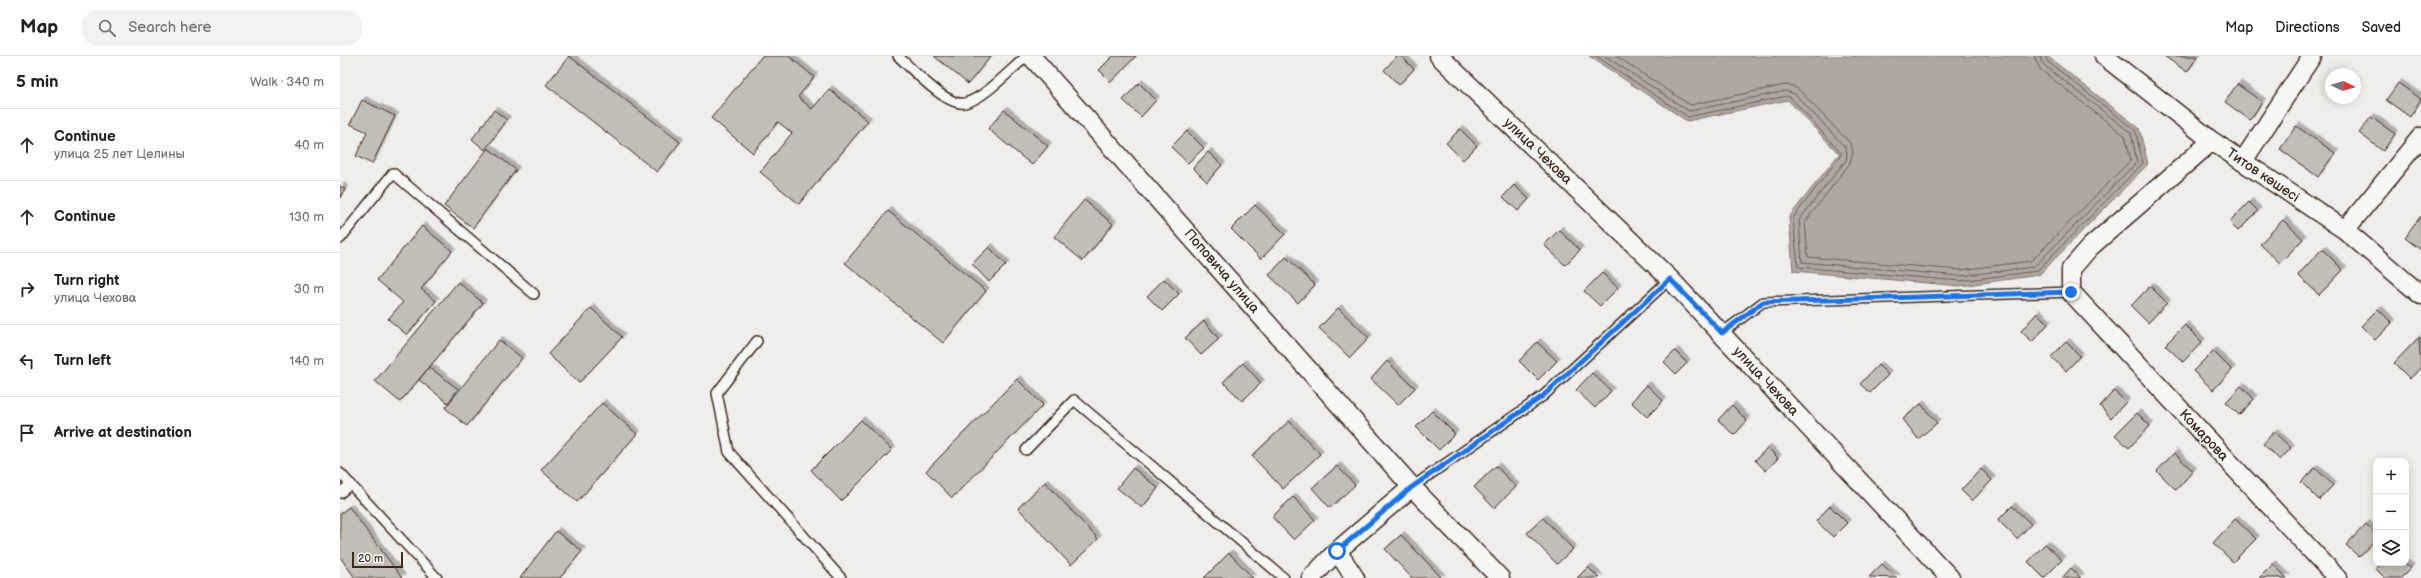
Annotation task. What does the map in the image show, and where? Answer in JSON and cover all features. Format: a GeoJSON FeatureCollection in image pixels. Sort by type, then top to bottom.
{"type":"FeatureCollection","features":[{"type":"Feature","properties":{"kind":"street","name":"Поповича улица"},"geometry":{"type":"LineString","coordinates":[[1031,56],[1412,487],[1500,578]]}},
{"type":"Feature","properties":{"kind":"street","name":"улица Чехова"},"geometry":{"type":"LineString","coordinates":[[1439,56],[1670,279],[1950,578]]}},
{"type":"Feature","properties":{"kind":"street","name":"Титов көшесі"},"geometry":{"type":"LineString","coordinates":[[2104,56],[2212,141],[2345,230],[2421,295]]}},
{"type":"Feature","properties":{"kind":"street"},"geometry":{"type":"LineString","coordinates":[[2243,161],[2312,56]]}},
{"type":"Feature","properties":{"kind":"street"},"geometry":{"type":"LineString","coordinates":[[2345,230],[2421,137]]}},
{"type":"Feature","properties":{"kind":"street"},"geometry":{"type":"LineString","coordinates":[[2071,292],[2071,269],[2090,247],[2212,141]]}},
{"type":"Feature","properties":{"kind":"street","name":"Комарова"},"geometry":{"type":"LineString","coordinates":[[2071,292],[2337,578]]}},
{"type":"Feature","properties":{"kind":"street"},"geometry":{"type":"LineString","coordinates":[[1310,578],[1337,551],[1412,487]]}},
{"type":"Feature","properties":{"kind":"street"},"geometry":{"type":"LineString","coordinates":[[1337,551],[1355,578]]}},
{"type":"Feature","properties":{"kind":"lane"},"geometry":{"type":"LineString","coordinates":[[898,56],[918,75],[950,100],[964,103],[977,97],[1027,56]]}},
{"type":"Feature","properties":{"kind":"lane"},"geometry":{"type":"LineString","coordinates":[[340,239],[393,173],[534,294]]}},
{"type":"Feature","properties":{"kind":"lane"},"geometry":{"type":"LineString","coordinates":[[1412,487],[1543,396],[1670,279]]}},
{"type":"Feature","properties":{"kind":"lane"},"geometry":{"type":"LineString","coordinates":[[1722,333],[1763,302],[2071,292]]}},
{"type":"Feature","properties":{"kind":"lane"},"geometry":{"type":"LineString","coordinates":[[757,341],[716,393],[729,452],[841,578]]}},
{"type":"Feature","properties":{"kind":"lane"},"geometry":{"type":"LineString","coordinates":[[1026,450],[1074,400],[1284,578]]}},
{"type":"Feature","properties":{"kind":"lane"},"geometry":{"type":"LineString","coordinates":[[340,473],[437,578]]}},
{"type":"Feature","properties":{"kind":"lane"},"geometry":{"type":"LineString","coordinates":[[340,493],[351,484]]}},
{"type":"Feature","properties":{"kind":"water"},"geometry":{"type":"Polygon","coordinates":[[[1589,56],[2047,56],[2139,128],[2148,164],[2039,275],[1960,286],[1793,271],[1789,217],[1839,154],[1788,100],[1687,121],[1589,56]]]}},
{"type":"Feature","properties":{"kind":"building"},"geometry":{"type":"Polygon","coordinates":[[[569,56],[680,142],[657,172],[546,85],[569,56]]]}},
{"type":"Feature","properties":{"kind":"building"},"geometry":{"type":"Polygon","coordinates":[[[762,56],[789,56],[814,77],[798,97],[812,109],[829,89],[868,121],[799,204],[760,172],[792,133],[778,122],[753,153],[711,118],[762,56]]]}},
{"type":"Feature","properties":{"kind":"building"},"geometry":{"type":"Polygon","coordinates":[[[934,56],[991,56],[968,84],[934,56]]]}},
{"type":"Feature","properties":{"kind":"building"},"geometry":{"type":"Polygon","coordinates":[[[1113,56],[1136,56],[1111,82],[1099,70],[1113,56]]]}},
{"type":"Feature","properties":{"kind":"building"},"geometry":{"type":"Polygon","coordinates":[[[1397,56],[1401,56],[1414,69],[1399,85],[1384,70],[1397,56]]]}},
{"type":"Feature","properties":{"kind":"building"},"geometry":{"type":"Polygon","coordinates":[[[2164,56],[2198,56],[2187,72],[2164,56]]]}},
{"type":"Feature","properties":{"kind":"building"},"geometry":{"type":"Polygon","coordinates":[[[1139,83],[1156,100],[1141,117],[1123,100],[1139,83]]]}},
{"type":"Feature","properties":{"kind":"building"},"geometry":{"type":"Polygon","coordinates":[[[2398,83],[2421,99],[2410,117],[2386,100],[2398,83]]]}},
{"type":"Feature","properties":{"kind":"building"},"geometry":{"type":"Polygon","coordinates":[[[2237,84],[2262,102],[2250,120],[2225,102],[2237,84]]]}},
{"type":"Feature","properties":{"kind":"building"},"geometry":{"type":"Polygon","coordinates":[[[362,100],[395,116],[372,164],[356,156],[367,132],[350,124],[362,100]]]}},
{"type":"Feature","properties":{"kind":"building"},"geometry":{"type":"Polygon","coordinates":[[[494,110],[507,120],[485,150],[472,139],[494,110]]]}},
{"type":"Feature","properties":{"kind":"building"},"geometry":{"type":"Polygon","coordinates":[[[1004,110],[1048,146],[1032,165],[988,129],[1004,110]]]}},
{"type":"Feature","properties":{"kind":"building"},"geometry":{"type":"Polygon","coordinates":[[[2371,117],[2395,134],[2383,151],[2359,133],[2371,117]]]}},
{"type":"Feature","properties":{"kind":"building"},"geometry":{"type":"Polygon","coordinates":[[[2296,126],[2335,153],[2318,177],[2280,149],[2296,126]]]}},
{"type":"Feature","properties":{"kind":"building"},"geometry":{"type":"Polygon","coordinates":[[[1460,129],[1477,146],[1463,160],[1446,143],[1460,129]]]}},
{"type":"Feature","properties":{"kind":"building"},"geometry":{"type":"Polygon","coordinates":[[[1187,131],[1204,148],[1188,163],[1171,147],[1187,131]]]}},
{"type":"Feature","properties":{"kind":"building"},"geometry":{"type":"Polygon","coordinates":[[[488,148],[516,170],[473,228],[444,206],[488,148]]]}},
{"type":"Feature","properties":{"kind":"building"},"geometry":{"type":"Polygon","coordinates":[[[1208,152],[1222,165],[1207,182],[1193,168],[1208,152]]]}},
{"type":"Feature","properties":{"kind":"building"},"geometry":{"type":"Polygon","coordinates":[[[1514,185],[1529,199],[1518,211],[1503,197],[1514,185]]]}},
{"type":"Feature","properties":{"kind":"building"},"geometry":{"type":"Polygon","coordinates":[[[340,186],[345,189],[340,198],[340,186]]]}},
{"type":"Feature","properties":{"kind":"building"},"geometry":{"type":"Polygon","coordinates":[[[1084,200],[1113,224],[1083,261],[1054,237],[1084,200]]]}},
{"type":"Feature","properties":{"kind":"building"},"geometry":{"type":"Polygon","coordinates":[[[2249,202],[2258,211],[2238,231],[2229,222],[2249,202]]]}},
{"type":"Feature","properties":{"kind":"building"},"geometry":{"type":"Polygon","coordinates":[[[1255,205],[1285,234],[1261,259],[1231,229],[1255,205]]]}},
{"type":"Feature","properties":{"kind":"building"},"geometry":{"type":"Polygon","coordinates":[[[888,211],[986,291],[943,343],[845,263],[888,211]]]}},
{"type":"Feature","properties":{"kind":"building"},"geometry":{"type":"Polygon","coordinates":[[[2421,217],[2421,250],[2405,238],[2421,217]]]}},
{"type":"Feature","properties":{"kind":"building"},"geometry":{"type":"Polygon","coordinates":[[[2283,220],[2303,239],[2280,263],[2260,244],[2283,220]]]}},
{"type":"Feature","properties":{"kind":"building"},"geometry":{"type":"Polygon","coordinates":[[[422,226],[452,251],[421,289],[436,301],[407,335],[388,319],[403,302],[377,280],[422,226]]]}},
{"type":"Feature","properties":{"kind":"building"},"geometry":{"type":"Polygon","coordinates":[[[1559,230],[1580,250],[1565,265],[1544,245],[1559,230]]]}},
{"type":"Feature","properties":{"kind":"building"},"geometry":{"type":"Polygon","coordinates":[[[989,247],[1006,265],[989,282],[972,264],[989,247]]]}},
{"type":"Feature","properties":{"kind":"building"},"geometry":{"type":"Polygon","coordinates":[[[2322,249],[2343,270],[2319,295],[2298,275],[2322,249]]]}},
{"type":"Feature","properties":{"kind":"building"},"geometry":{"type":"Polygon","coordinates":[[[1286,257],[1315,285],[1298,303],[1269,275],[1286,257]]]}},
{"type":"Feature","properties":{"kind":"building"},"geometry":{"type":"Polygon","coordinates":[[[1602,273],[1618,288],[1600,306],[1584,291],[1602,273]]]}},
{"type":"Feature","properties":{"kind":"building"},"geometry":{"type":"Polygon","coordinates":[[[1164,279],[1179,294],[1162,311],[1147,296],[1164,279]]]}},
{"type":"Feature","properties":{"kind":"building"},"geometry":{"type":"Polygon","coordinates":[[[458,282],[483,303],[400,402],[375,381],[458,282]]]}},
{"type":"Feature","properties":{"kind":"building"},"geometry":{"type":"Polygon","coordinates":[[[2150,286],[2167,303],[2148,323],[2131,306],[2150,286]]]}},
{"type":"Feature","properties":{"kind":"building"},"geometry":{"type":"Polygon","coordinates":[[[591,308],[622,337],[579,383],[548,354],[591,308]]]}},
{"type":"Feature","properties":{"kind":"building"},"geometry":{"type":"Polygon","coordinates":[[[1338,308],[1369,338],[1350,358],[1319,328],[1338,308]]]}},
{"type":"Feature","properties":{"kind":"building"},"geometry":{"type":"Polygon","coordinates":[[[2378,309],[2392,323],[2375,340],[2361,326],[2378,309]]]}},
{"type":"Feature","properties":{"kind":"building"},"geometry":{"type":"Polygon","coordinates":[[[2037,313],[2048,324],[2032,342],[2021,331],[2037,313]]]}},
{"type":"Feature","properties":{"kind":"building"},"geometry":{"type":"Polygon","coordinates":[[[1204,321],[1219,339],[1201,355],[1185,338],[1204,321]]]}},
{"type":"Feature","properties":{"kind":"building"},"geometry":{"type":"Polygon","coordinates":[[[2185,325],[2202,342],[2183,362],[2165,345],[2185,325]]]}},
{"type":"Feature","properties":{"kind":"building"},"geometry":{"type":"Polygon","coordinates":[[[2419,337],[2421,367],[2410,379],[2394,363],[2419,337]]]}},
{"type":"Feature","properties":{"kind":"building"},"geometry":{"type":"Polygon","coordinates":[[[499,340],[522,358],[467,426],[445,408],[499,340]]]}},
{"type":"Feature","properties":{"kind":"building"},"geometry":{"type":"Polygon","coordinates":[[[1537,342],[1557,361],[1538,380],[1519,361],[1537,342]]]}},
{"type":"Feature","properties":{"kind":"building"},"geometry":{"type":"Polygon","coordinates":[[[2066,342],[2080,356],[2066,371],[2051,357],[2066,342]]]}},
{"type":"Feature","properties":{"kind":"building"},"geometry":{"type":"Polygon","coordinates":[[[1675,351],[1687,363],[1676,374],[1664,362],[1675,351]]]}},
{"type":"Feature","properties":{"kind":"building"},"geometry":{"type":"Polygon","coordinates":[[[2213,351],[2232,370],[2213,390],[2193,371],[2213,351]]]}},
{"type":"Feature","properties":{"kind":"building"},"geometry":{"type":"Polygon","coordinates":[[[1387,361],[1415,388],[1398,405],[1371,379],[1387,361]]]}},
{"type":"Feature","properties":{"kind":"building"},"geometry":{"type":"Polygon","coordinates":[[[1243,363],[1261,383],[1242,401],[1223,382],[1243,363]]]}},
{"type":"Feature","properties":{"kind":"building"},"geometry":{"type":"Polygon","coordinates":[[[1878,365],[1888,375],[1870,393],[1860,384],[1878,365]]]}},
{"type":"Feature","properties":{"kind":"building"},"geometry":{"type":"Polygon","coordinates":[[[429,367],[458,389],[448,403],[419,380],[429,367]]]}},
{"type":"Feature","properties":{"kind":"building"},"geometry":{"type":"Polygon","coordinates":[[[1592,373],[1611,391],[1595,408],[1576,390],[1592,373]]]}},
{"type":"Feature","properties":{"kind":"building"},"geometry":{"type":"Polygon","coordinates":[[[1017,379],[1043,405],[952,498],[926,471],[1017,379]]]}},
{"type":"Feature","properties":{"kind":"building"},"geometry":{"type":"Polygon","coordinates":[[[1647,385],[1663,401],[1647,417],[1631,402],[1647,385]]]}},
{"type":"Feature","properties":{"kind":"building"},"geometry":{"type":"Polygon","coordinates":[[[2241,386],[2254,399],[2239,415],[2226,402],[2241,386]]]}},
{"type":"Feature","properties":{"kind":"building"},"geometry":{"type":"Polygon","coordinates":[[[2114,391],[2126,402],[2111,418],[2100,406],[2114,391]]]}},
{"type":"Feature","properties":{"kind":"building"},"geometry":{"type":"Polygon","coordinates":[[[602,403],[637,434],[577,502],[541,470],[602,403]]]}},
{"type":"Feature","properties":{"kind":"building"},"geometry":{"type":"Polygon","coordinates":[[[1921,404],[1937,423],[1918,439],[1903,419],[1921,404]]]}},
{"type":"Feature","properties":{"kind":"building"},"geometry":{"type":"Polygon","coordinates":[[[1732,405],[1747,421],[1734,435],[1718,420],[1732,405]]]}},
{"type":"Feature","properties":{"kind":"building"},"geometry":{"type":"Polygon","coordinates":[[[1432,411],[1455,434],[1439,450],[1416,427],[1432,411]]]}},
{"type":"Feature","properties":{"kind":"building"},"geometry":{"type":"Polygon","coordinates":[[[2137,413],[2150,426],[2129,448],[2115,435],[2137,413]]]}},
{"type":"Feature","properties":{"kind":"building"},"geometry":{"type":"Polygon","coordinates":[[[861,420],[892,450],[841,501],[811,470],[861,420]]]}},
{"type":"Feature","properties":{"kind":"building"},"geometry":{"type":"Polygon","coordinates":[[[1289,421],[1320,454],[1283,489],[1252,456],[1289,421]]]}},
{"type":"Feature","properties":{"kind":"building"},"geometry":{"type":"Polygon","coordinates":[[[2274,432],[2291,448],[2280,460],[2263,444],[2274,432]]]}},
{"type":"Feature","properties":{"kind":"building"},"geometry":{"type":"Polygon","coordinates":[[[1768,448],[1778,458],[1766,471],[1755,460],[1768,448]]]}},
{"type":"Feature","properties":{"kind":"building"},"geometry":{"type":"Polygon","coordinates":[[[2174,453],[2193,471],[2176,490],[2157,471],[2174,453]]]}},
{"type":"Feature","properties":{"kind":"building"},"geometry":{"type":"Polygon","coordinates":[[[1337,466],[1355,485],[1330,508],[1312,488],[1337,466]]]}},
{"type":"Feature","properties":{"kind":"building"},"geometry":{"type":"Polygon","coordinates":[[[1496,466],[1516,487],[1494,508],[1474,487],[1496,466]]]}},
{"type":"Feature","properties":{"kind":"building"},"geometry":{"type":"Polygon","coordinates":[[[1133,468],[1158,488],[1142,508],[1117,488],[1133,468]]]}},
{"type":"Feature","properties":{"kind":"building"},"geometry":{"type":"Polygon","coordinates":[[[2315,468],[2333,485],[2319,500],[2301,482],[2315,468]]]}},
{"type":"Feature","properties":{"kind":"building"},"geometry":{"type":"Polygon","coordinates":[[[1981,469],[1992,480],[1972,501],[1961,490],[1981,469]]]}},
{"type":"Feature","properties":{"kind":"building"},"geometry":{"type":"Polygon","coordinates":[[[1045,482],[1098,539],[1071,565],[1018,508],[1045,482]]]}},
{"type":"Feature","properties":{"kind":"building"},"geometry":{"type":"Polygon","coordinates":[[[1293,497],[1315,520],[1294,540],[1272,517],[1293,497]]]}},
{"type":"Feature","properties":{"kind":"building"},"geometry":{"type":"Polygon","coordinates":[[[1830,506],[1847,523],[1833,537],[1816,521],[1830,506]]]}},
{"type":"Feature","properties":{"kind":"building"},"geometry":{"type":"Polygon","coordinates":[[[2012,506],[2031,524],[2017,539],[1998,520],[2012,506]]]}},
{"type":"Feature","properties":{"kind":"building"},"geometry":{"type":"Polygon","coordinates":[[[349,507],[402,578],[355,578],[340,557],[340,514],[349,507]]]}},
{"type":"Feature","properties":{"kind":"building"},"geometry":{"type":"Polygon","coordinates":[[[1543,518],[1573,549],[1557,564],[1527,533],[1543,518]]]}},
{"type":"Feature","properties":{"kind":"building"},"geometry":{"type":"Polygon","coordinates":[[[2235,519],[2256,539],[2233,562],[2213,543],[2235,519]]]}},
{"type":"Feature","properties":{"kind":"building"},"geometry":{"type":"Polygon","coordinates":[[[2366,524],[2373,531],[2373,542],[2359,557],[2346,545],[2366,524]]]}},
{"type":"Feature","properties":{"kind":"building"},"geometry":{"type":"Polygon","coordinates":[[[556,531],[582,551],[560,578],[520,578],[556,531]]]}},
{"type":"Feature","properties":{"kind":"building"},"geometry":{"type":"Polygon","coordinates":[[[1401,535],[1442,578],[1412,578],[1385,549],[1401,535]]]}},
{"type":"Feature","properties":{"kind":"building"},"geometry":{"type":"Polygon","coordinates":[[[2045,544],[2062,560],[2044,578],[2028,562],[2045,544]]]}},
{"type":"Feature","properties":{"kind":"building"},"geometry":{"type":"Polygon","coordinates":[[[1229,553],[1253,578],[1204,578],[1229,553]]]}},
{"type":"Feature","properties":{"kind":"building"},"geometry":{"type":"Polygon","coordinates":[[[1882,564],[1897,578],[1869,577],[1882,564]]]}},
{"type":"Feature","properties":{"kind":"building"},"geometry":{"type":"Polygon","coordinates":[[[2273,564],[2287,578],[2259,578],[2273,564]]]}},
{"type":"Feature","properties":{"kind":"building"},"geometry":{"type":"Polygon","coordinates":[[[2379,566],[2409,566],[2411,568],[2401,578],[2385,578],[2376,569],[2379,566]]]}},
{"type":"Feature","properties":{"kind":"building"},"geometry":{"type":"Polygon","coordinates":[[[1588,567],[1599,578],[1577,578],[1588,567]]]}},
{"type":"Feature","properties":{"kind":"building"},"geometry":{"type":"Polygon","coordinates":[[[2071,568],[2081,578],[2062,578],[2071,568]]]}},
{"type":"Feature","properties":{"kind":"route"},"geometry":{"type":"LineString","coordinates":[[1337,551],[1412,487],[1543,396],[1670,279],[1722,333],[1763,302],[1996,293],[2071,292]]}}]}
